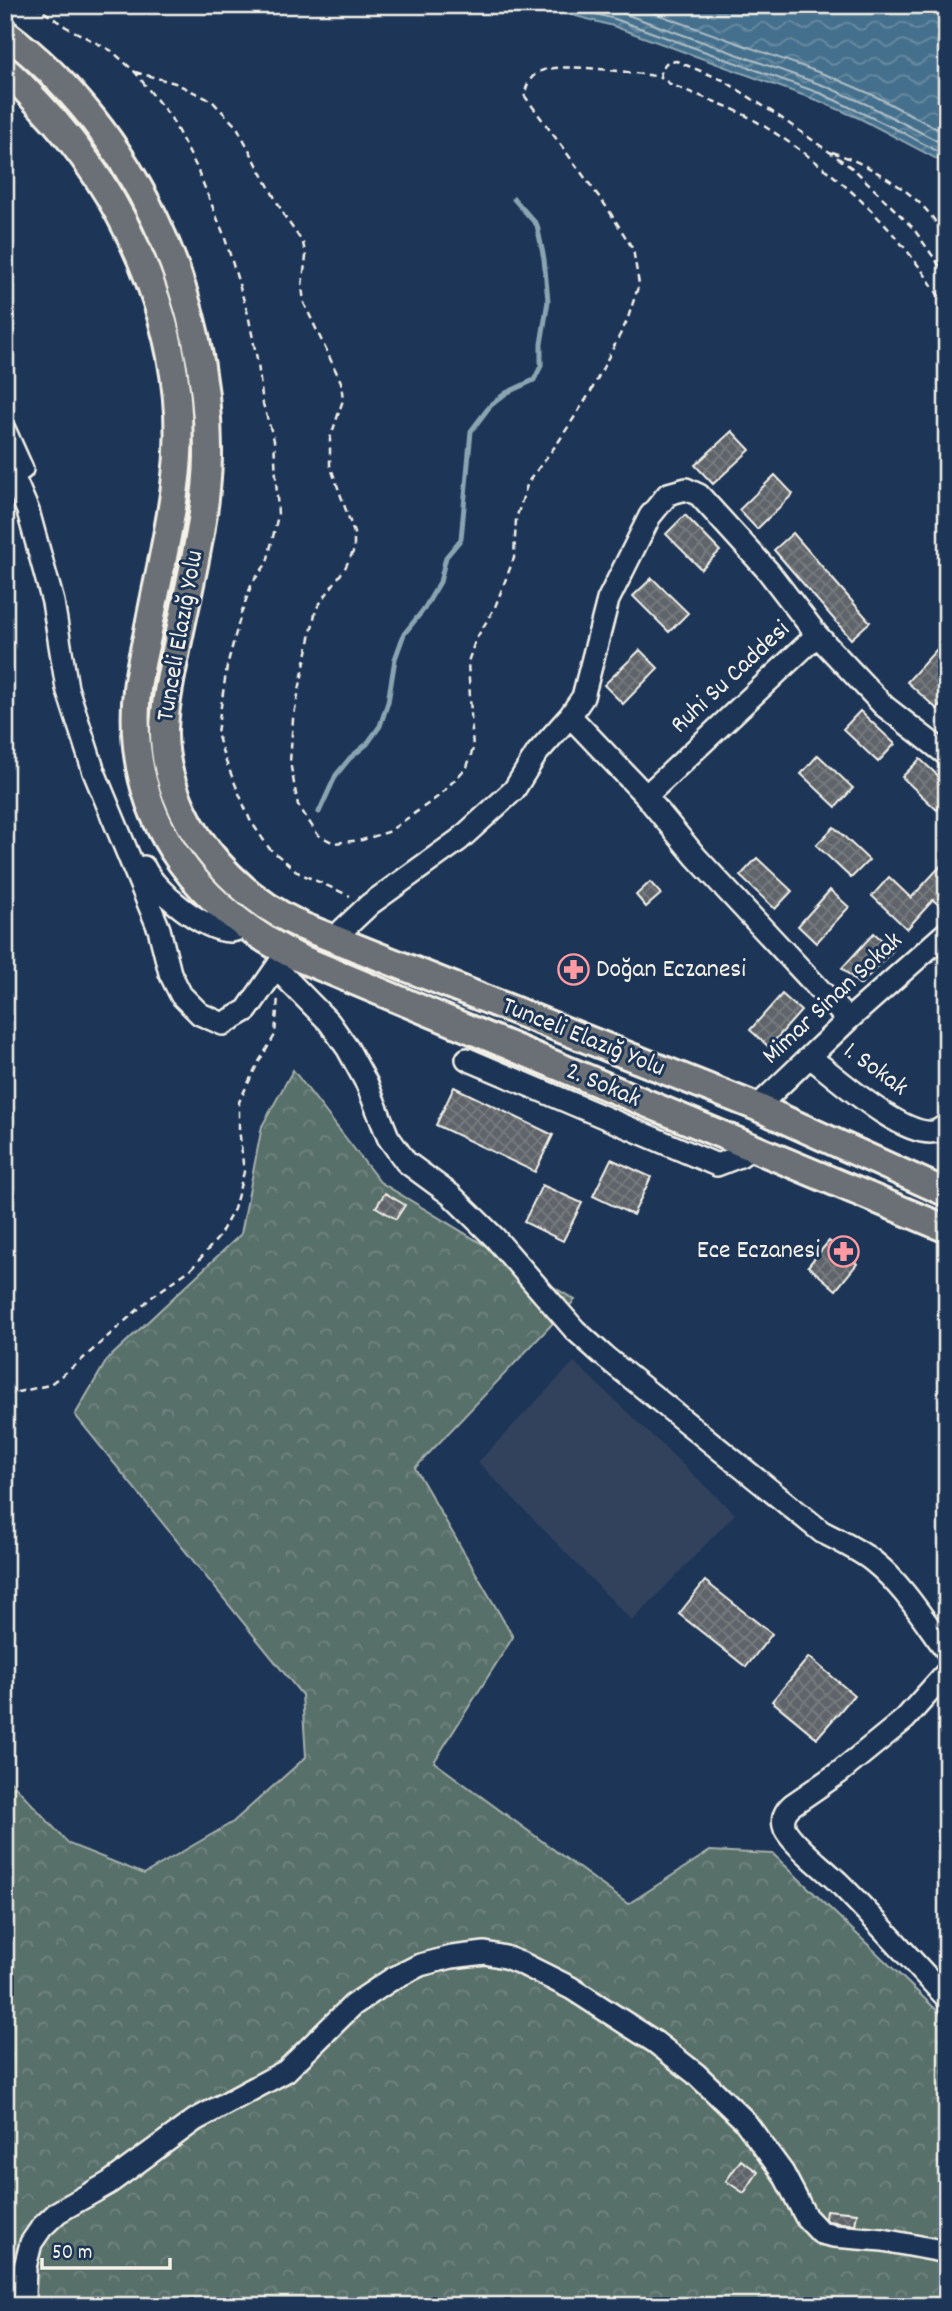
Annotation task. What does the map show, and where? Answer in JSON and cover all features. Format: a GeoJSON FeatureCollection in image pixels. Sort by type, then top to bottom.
{"type":"FeatureCollection","features":[{"type":"Feature","properties":{"kind":"main road","name":"Tunceli Elazığ Yolu"},"geometry":{"type":"LineString","coordinates":[[5,33],[47,68],[79,100],[112,144],[147,200],[173,262],[194,332],[204,393],[208,456],[206,498],[168,691],[164,730],[167,757],[181,808],[205,847],[243,890],[275,913],[333,939],[757,1107],[947,1193]]}},
{"type":"Feature","properties":{"kind":"main road","name":"Tunceli Elazığ Yolu"},"geometry":{"type":"LineString","coordinates":[[5,70],[63,130],[101,184],[138,252],[158,305],[174,368],[178,426],[176,485],[137,687],[135,727],[138,761],[146,794],[174,851],[194,879],[218,904],[282,960],[752,1147],[947,1229]]}},
{"type":"Feature","properties":{"kind":"street"},"geometry":{"type":"LineString","coordinates":[[5,431],[38,506],[65,600],[77,673],[97,745],[146,871],[168,900],[209,925],[230,931],[246,926]]}},
{"type":"Feature","properties":{"kind":"street"},"geometry":{"type":"LineString","coordinates":[[5,457],[31,524],[53,603],[68,688],[94,772],[140,880],[159,929],[170,972],[181,995],[200,1014],[223,1024],[247,1010],[282,960],[348,1049],[367,1084],[388,1138],[406,1162],[451,1195],[495,1238],[575,1330],[604,1356],[822,1532],[849,1545],[875,1563],[899,1588],[947,1651]]}},
{"type":"Feature","properties":{"kind":"street"},"geometry":{"type":"LineString","coordinates":[[333,939],[370,904],[458,841],[514,790],[537,753],[570,716],[583,697],[608,600],[650,516],[668,494],[686,489],[699,495],[768,571],[817,635]]}},
{"type":"Feature","properties":{"kind":"street","name":"Ruhi Su Caddesi"},"geometry":{"type":"LineString","coordinates":[[646,796],[817,635],[884,706],[947,755]]}},
{"type":"Feature","properties":{"kind":"street"},"geometry":{"type":"LineString","coordinates":[[570,716],[646,796],[696,857],[848,1020]]}},
{"type":"Feature","properties":{"kind":"street","name":"Mimar Sinan Sokak"},"geometry":{"type":"LineString","coordinates":[[757,1107],[848,1020],[947,932]]}},
{"type":"Feature","properties":{"kind":"street","name":"1. Sokak"},"geometry":{"type":"LineString","coordinates":[[810,1057],[877,1110],[910,1128],[937,1131],[947,1125]]}},
{"type":"Feature","properties":{"kind":"street","name":"2. Sokak"},"geometry":{"type":"LineString","coordinates":[[467,1059],[717,1165],[740,1156],[752,1147]]}},
{"type":"Feature","properties":{"kind":"street"},"geometry":{"type":"LineString","coordinates":[[947,1672],[905,1719],[840,1772],[792,1804],[785,1811],[783,1821],[792,1838],[839,1882],[947,1998]]}},
{"type":"Feature","properties":{"kind":"street"},"geometry":{"type":"LineString","coordinates":[[27,2306],[24,2294],[25,2267],[31,2243],[42,2227],[58,2212],[109,2183],[214,2108],[286,2071],[353,2005],[392,1979],[420,1965],[452,1956],[485,1953],[523,1964],[570,1989],[655,2042],[696,2074],[744,2120],[783,2173],[806,2217],[821,2232],[947,2252]]}},
{"type":"Feature","properties":{"kind":"path"},"geometry":{"type":"LineString","coordinates":[[661,77],[660,71],[666,63],[676,61],[723,80],[778,115],[855,170],[913,228],[947,276]]}},
{"type":"Feature","properties":{"kind":"path"},"geometry":{"type":"LineString","coordinates":[[135,72],[175,83],[212,101],[237,127],[285,217],[303,243],[306,257],[302,286],[304,303],[341,382],[342,400],[330,439],[330,465],[354,533],[354,550],[345,568],[316,609],[293,719],[290,762],[298,805],[318,835],[334,843],[362,840],[388,832],[439,796],[467,767],[473,749],[468,662],[475,640],[495,607],[514,558],[516,519],[528,482],[590,393],[627,321],[639,284],[633,249],[608,209],[524,95],[528,81],[538,73],[550,69],[599,69],[661,77],[670,84],[752,119],[802,152],[852,191],[908,251],[947,310]]}},
{"type":"Feature","properties":{"kind":"path"},"geometry":{"type":"LineString","coordinates":[[827,151],[851,158],[890,180],[927,210],[947,238]]}},
{"type":"Feature","properties":{"kind":"path"},"geometry":{"type":"LineString","coordinates":[[5,1395],[48,1385],[77,1364],[153,1296],[192,1268],[218,1238],[234,1209],[244,1172],[239,1128],[240,1102],[275,1035],[282,960]]}},
{"type":"Feature","properties":{"kind":"shaded area"},"geometry":{"type":"Polygon","coordinates":[[[574,1362],[735,1514],[632,1621],[478,1462],[574,1362]]]}},
{"type":"Feature","properties":{"kind":"green space"},"geometry":{"type":"Polygon","coordinates":[[[293,1070],[380,1182],[575,1300],[415,1468],[513,1637],[434,1762],[628,1904],[710,1851],[773,1854],[947,2020],[947,2306],[5,2306],[5,1775],[69,1844],[144,1874],[233,1822],[306,1757],[302,1695],[75,1415],[107,1360],[241,1234],[262,1126],[293,1070]]]}},
{"type":"Feature","properties":{"kind":"water"},"geometry":{"type":"Polygon","coordinates":[[[497,5],[947,5],[947,167],[941,161],[861,119],[819,101],[613,26],[561,12],[497,5]]]}},
{"type":"Feature","properties":{"kind":"building"},"geometry":{"type":"Polygon","coordinates":[[[732,431],[750,450],[713,484],[695,465],[732,431]]]}},
{"type":"Feature","properties":{"kind":"building"},"geometry":{"type":"Polygon","coordinates":[[[775,475],[793,494],[757,529],[739,510],[775,475]]]}},
{"type":"Feature","properties":{"kind":"building"},"geometry":{"type":"Polygon","coordinates":[[[685,515],[720,551],[701,569],[666,534],[685,515]]]}},
{"type":"Feature","properties":{"kind":"building"},"geometry":{"type":"Polygon","coordinates":[[[793,533],[870,622],[851,639],[774,550],[793,533]]]}},
{"type":"Feature","properties":{"kind":"building"},"geometry":{"type":"Polygon","coordinates":[[[652,578],[688,613],[669,632],[633,596],[652,578]]]}},
{"type":"Feature","properties":{"kind":"building"},"geometry":{"type":"Polygon","coordinates":[[[947,638],[947,698],[937,709],[907,682],[947,638]]]}},
{"type":"Feature","properties":{"kind":"building"},"geometry":{"type":"Polygon","coordinates":[[[640,650],[658,668],[623,704],[604,685],[640,650]]]}},
{"type":"Feature","properties":{"kind":"building"},"geometry":{"type":"Polygon","coordinates":[[[860,711],[895,744],[878,762],[843,729],[860,711]]]}},
{"type":"Feature","properties":{"kind":"building"},"geometry":{"type":"Polygon","coordinates":[[[818,755],[853,788],[836,807],[801,774],[818,755]]]}},
{"type":"Feature","properties":{"kind":"building"},"geometry":{"type":"Polygon","coordinates":[[[920,759],[947,784],[947,800],[937,810],[902,777],[920,759]]]}},
{"type":"Feature","properties":{"kind":"building"},"geometry":{"type":"Polygon","coordinates":[[[834,827],[869,860],[851,878],[816,845],[834,827]]]}},
{"type":"Feature","properties":{"kind":"building"},"geometry":{"type":"Polygon","coordinates":[[[757,858],[792,891],[775,909],[740,876],[757,858]]]}},
{"type":"Feature","properties":{"kind":"building"},"geometry":{"type":"Polygon","coordinates":[[[947,859],[947,896],[939,905],[933,900],[907,929],[872,896],[889,877],[911,898],[947,859]]]}},
{"type":"Feature","properties":{"kind":"building"},"geometry":{"type":"Polygon","coordinates":[[[650,882],[661,894],[646,907],[636,895],[650,882]]]}},
{"type":"Feature","properties":{"kind":"building"},"geometry":{"type":"Polygon","coordinates":[[[830,890],[849,907],[816,943],[798,926],[830,890]]]}},
{"type":"Feature","properties":{"kind":"building"},"geometry":{"type":"Polygon","coordinates":[[[874,933],[893,950],[860,985],[842,968],[874,933]]]}},
{"type":"Feature","properties":{"kind":"building"},"geometry":{"type":"Polygon","coordinates":[[[782,994],[801,1011],[769,1047],[750,1030],[782,994]]]}},
{"type":"Feature","properties":{"kind":"building"},"geometry":{"type":"Polygon","coordinates":[[[454,1087],[553,1135],[535,1172],[436,1125],[454,1087]]]}},
{"type":"Feature","properties":{"kind":"building"},"geometry":{"type":"Polygon","coordinates":[[[611,1159],[651,1177],[633,1215],[593,1196],[611,1159]]]}},
{"type":"Feature","properties":{"kind":"building"},"geometry":{"type":"Polygon","coordinates":[[[542,1185],[582,1203],[563,1241],[524,1222],[542,1185]]]}},
{"type":"Feature","properties":{"kind":"building"},"geometry":{"type":"Polygon","coordinates":[[[385,1193],[405,1205],[396,1219],[376,1207],[385,1193]]]}},
{"type":"Feature","properties":{"kind":"building"},"geometry":{"type":"Polygon","coordinates":[[[829,1241],[857,1264],[836,1290],[808,1266],[829,1241]]]}},
{"type":"Feature","properties":{"kind":"building"},"geometry":{"type":"Polygon","coordinates":[[[705,1581],[772,1634],[746,1667],[679,1614],[705,1581]]]}},
{"type":"Feature","properties":{"kind":"building"},"geometry":{"type":"Polygon","coordinates":[[[809,1657],[854,1695],[817,1738],[772,1701],[809,1657]]]}},
{"type":"Feature","properties":{"kind":"building"},"geometry":{"type":"Polygon","coordinates":[[[741,2160],[758,2172],[744,2193],[726,2181],[741,2160]]]}},
{"type":"Feature","properties":{"kind":"building"},"geometry":{"type":"Polygon","coordinates":[[[826,2210],[857,2213],[855,2225],[828,2221],[825,2219],[826,2210]]]}},
{"type":"Feature","properties":{"kind":"waterway"},"geometry":{"type":"LineString","coordinates":[[319,812],[336,775],[350,758],[367,744],[380,726],[388,702],[395,659],[404,634],[424,609],[440,582],[446,557],[461,539],[471,431],[490,406],[506,393],[534,380],[541,366],[541,344],[548,301],[544,259],[537,225],[514,199]]}},
{"type":"Feature","properties":{"kind":"place","name":"Doğan Eczanesi"},"geometry":{"type":"Point","coordinates":[573,970]}},
{"type":"Feature","properties":{"kind":"place","name":"Ece Eczanesi"},"geometry":{"type":"Point","coordinates":[843,1251]}}]}
